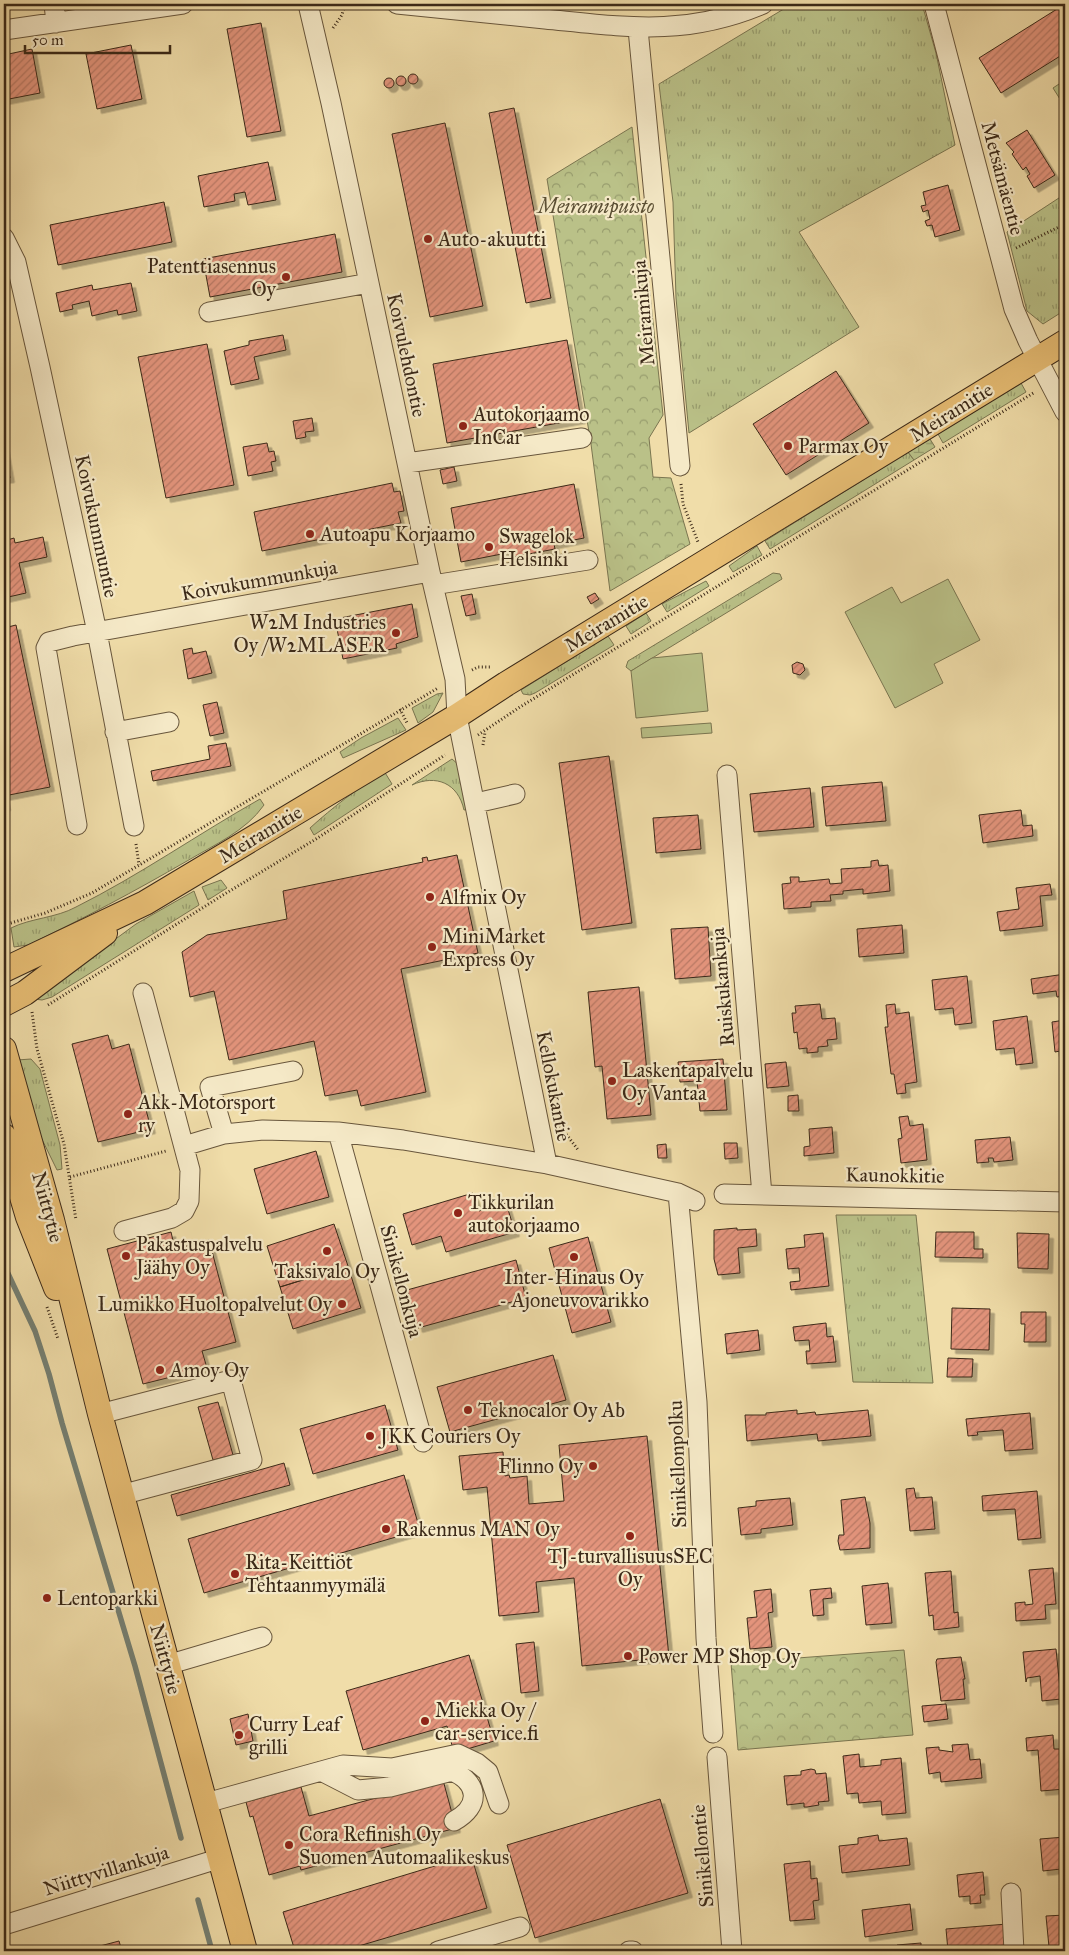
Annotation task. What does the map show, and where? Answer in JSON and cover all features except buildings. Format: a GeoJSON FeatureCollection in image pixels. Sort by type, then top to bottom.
{"type":"FeatureCollection","features":[{"type":"Feature","properties":{"kind":"main road","name":"Meiramitie"},"geometry":{"type":"LineString","coordinates":[[4,970],[145,903],[457,716],[506,684],[1065,342]]}},
{"type":"Feature","properties":{"kind":"main road","name":"Meiramitie"},"geometry":{"type":"LineString","coordinates":[[4,1004],[25,993],[145,903]]}},
{"type":"Feature","properties":{"kind":"main road","name":"Niittytie"},"geometry":{"type":"LineString","coordinates":[[4,1049],[52,1220],[121,1494],[245,1951]]}},
{"type":"Feature","properties":{"kind":"main road","name":"Niittytie"},"geometry":{"type":"LineString","coordinates":[[4,1136],[28,1217],[88,1366]]}},
{"type":"Feature","properties":{"kind":"street"},"geometry":{"type":"LineString","coordinates":[[54,4],[56,23]]}},
{"type":"Feature","properties":{"kind":"street"},"geometry":{"type":"LineString","coordinates":[[4,30],[183,4]]}},
{"type":"Feature","properties":{"kind":"street","name":"Koivulehdontie"},"geometry":{"type":"LineString","coordinates":[[308,4],[431,579],[455,679],[457,716]]}},
{"type":"Feature","properties":{"kind":"street"},"geometry":{"type":"LineString","coordinates":[[397,4],[638,29],[696,25],[738,15],[763,4]]}},
{"type":"Feature","properties":{"kind":"street","name":"Metsämäentie"},"geometry":{"type":"LineString","coordinates":[[934,4],[1014,309],[1049,384],[1065,412]]}},
{"type":"Feature","properties":{"kind":"street","name":"Meiramikuja"},"geometry":{"type":"LineString","coordinates":[[638,29],[680,466]]}},
{"type":"Feature","properties":{"kind":"street","name":"Koivukummuntie"},"geometry":{"type":"LineString","coordinates":[[4,238],[16,262],[97,632],[134,826]]}},
{"type":"Feature","properties":{"kind":"street"},"geometry":{"type":"LineString","coordinates":[[209,312],[369,283]]}},
{"type":"Feature","properties":{"kind":"street"},"geometry":{"type":"LineString","coordinates":[[407,463],[582,438]]}},
{"type":"Feature","properties":{"kind":"street","name":"Koivukummunkuja"},"geometry":{"type":"LineString","coordinates":[[77,825],[46,648],[49,642],[97,632],[431,579],[588,560]]}},
{"type":"Feature","properties":{"kind":"street","name":"Kellokukantie"},"geometry":{"type":"LineString","coordinates":[[184,1146],[224,1134],[263,1130],[338,1132],[403,1140],[547,1164],[457,716]]}},
{"type":"Feature","properties":{"kind":"street"},"geometry":{"type":"LineString","coordinates":[[115,732],[169,722]]}},
{"type":"Feature","properties":{"kind":"street","name":"Ruiskukankuja"},"geometry":{"type":"LineString","coordinates":[[727,775],[762,1195]]}},
{"type":"Feature","properties":{"kind":"street"},"geometry":{"type":"LineString","coordinates":[[476,803],[515,794]]}},
{"type":"Feature","properties":{"kind":"street"},"geometry":{"type":"LineString","coordinates":[[124,1231],[172,1218],[184,1210],[189,1201],[190,1170],[142,993]]}},
{"type":"Feature","properties":{"kind":"street"},"geometry":{"type":"LineString","coordinates":[[224,1134],[210,1087],[293,1071]]}},
{"type":"Feature","properties":{"kind":"street","name":"Sinikellonkuja"},"geometry":{"type":"LineString","coordinates":[[338,1132],[423,1442]]}},
{"type":"Feature","properties":{"kind":"street"},"geometry":{"type":"LineString","coordinates":[[547,1164],[678,1193],[694,1201]]}},
{"type":"Feature","properties":{"kind":"street","name":"Sinikellonpolku"},"geometry":{"type":"LineString","coordinates":[[678,1193],[697,1402],[706,1638],[714,1733]]}},
{"type":"Feature","properties":{"kind":"street","name":"Kaunokkitie"},"geometry":{"type":"LineString","coordinates":[[724,1194],[1065,1202]]}},
{"type":"Feature","properties":{"kind":"street"},"geometry":{"type":"LineString","coordinates":[[100,1414],[231,1380],[252,1460],[121,1494]]}},
{"type":"Feature","properties":{"kind":"street"},"geometry":{"type":"LineString","coordinates":[[167,1665],[262,1637]]}},
{"type":"Feature","properties":{"kind":"street"},"geometry":{"type":"LineString","coordinates":[[206,1804],[342,1765],[392,1768],[458,1754],[477,1763],[488,1772],[499,1804]]}},
{"type":"Feature","properties":{"kind":"street","name":"Sinikellontie"},"geometry":{"type":"LineString","coordinates":[[717,1757],[732,1951]]}},
{"type":"Feature","properties":{"kind":"street"},"geometry":{"type":"LineString","coordinates":[[321,1771],[358,1790],[372,1790],[452,1771],[467,1778],[472,1786],[474,1797],[465,1815],[454,1821]]}},
{"type":"Feature","properties":{"kind":"street","name":"Niittyvillankuja"},"geometry":{"type":"LineString","coordinates":[[4,1925],[221,1858]]}},
{"type":"Feature","properties":{"kind":"street"},"geometry":{"type":"LineString","coordinates":[[1011,1893],[1014,1951]]}},
{"type":"Feature","properties":{"kind":"street"},"geometry":{"type":"LineString","coordinates":[[438,1951],[520,1927]]}},
{"type":"Feature","properties":{"kind":"path"},"geometry":{"type":"LineString","coordinates":[[1000,256],[1065,224]]}},
{"type":"Feature","properties":{"kind":"path"},"geometry":{"type":"LineString","coordinates":[[45,1007],[316,839],[485,731],[520,706],[1049,384]]}},
{"type":"Feature","properties":{"kind":"path"},"geometry":{"type":"LineString","coordinates":[[680,466],[683,504],[700,545],[723,584]]}},
{"type":"Feature","properties":{"kind":"path"},"geometry":{"type":"LineString","coordinates":[[4,925],[45,913],[92,893],[426,694],[478,667],[497,668]]}},
{"type":"Feature","properties":{"kind":"path"},"geometry":{"type":"LineString","coordinates":[[483,747],[485,731]]}},
{"type":"Feature","properties":{"kind":"path"},"geometry":{"type":"LineString","coordinates":[[34,1015],[40,1011]]}},
{"type":"Feature","properties":{"kind":"path"},"geometry":{"type":"LineString","coordinates":[[559,1119],[561,1128],[581,1153]]}},
{"type":"Feature","properties":{"kind":"path"},"geometry":{"type":"LineString","coordinates":[[70,1177],[184,1146]]}},
{"type":"Feature","properties":{"kind":"green space"},"geometry":{"type":"Polygon","coordinates":[[[792,4],[922,4],[936,53],[955,145],[799,232],[859,327],[689,433],[676,298],[673,202],[659,84],[792,4]]]}},
{"type":"Feature","properties":{"kind":"green space"},"geometry":{"type":"Polygon","coordinates":[[[1065,80],[1065,107],[1053,88],[1065,80]]]}},
{"type":"Feature","properties":{"kind":"green space","name":"Meiramipuisto"},"geometry":{"type":"Polygon","coordinates":[[[632,127],[663,415],[649,438],[653,477],[671,478],[690,544],[610,591],[591,444],[547,179],[632,127]]]}},
{"type":"Feature","properties":{"kind":"green space"},"geometry":{"type":"Polygon","coordinates":[[[1065,194],[1065,310],[1043,324],[1027,311],[1007,232],[1065,194]]]}},
{"type":"Feature","properties":{"kind":"green space"},"geometry":{"type":"Polygon","coordinates":[[[1021,383],[1026,392],[943,443],[938,434],[1021,383]]]}},
{"type":"Feature","properties":{"kind":"green space"},"geometry":{"type":"Polygon","coordinates":[[[930,439],[935,447],[914,460],[908,452],[930,439]]]}},
{"type":"Feature","properties":{"kind":"green space"},"geometry":{"type":"Polygon","coordinates":[[[908,452],[914,460],[770,549],[765,541],[908,452]]]}},
{"type":"Feature","properties":{"kind":"green space"},"geometry":{"type":"Polygon","coordinates":[[[757,546],[762,555],[733,572],[729,566],[757,546]]]}},
{"type":"Feature","properties":{"kind":"green space"},"geometry":{"type":"Polygon","coordinates":[[[773,573],[780,574],[782,579],[631,671],[626,667],[628,661],[773,573]]]}},
{"type":"Feature","properties":{"kind":"green space"},"geometry":{"type":"Polygon","coordinates":[[[948,579],[980,640],[934,664],[943,683],[895,708],[845,612],[892,587],[901,603],[948,579]]]}},
{"type":"Feature","properties":{"kind":"green space"},"geometry":{"type":"Polygon","coordinates":[[[706,581],[709,586],[667,612],[662,604],[706,581]]]}},
{"type":"Feature","properties":{"kind":"green space"},"geometry":{"type":"Polygon","coordinates":[[[646,613],[651,621],[631,634],[626,626],[646,613]]]}},
{"type":"Feature","properties":{"kind":"green space"},"geometry":{"type":"Polygon","coordinates":[[[608,636],[614,645],[535,693],[530,695],[523,694],[521,690],[608,636]]]}},
{"type":"Feature","properties":{"kind":"green space"},"geometry":{"type":"Polygon","coordinates":[[[702,653],[708,711],[636,718],[631,671],[652,658],[702,653]]]}},
{"type":"Feature","properties":{"kind":"green space"},"geometry":{"type":"Polygon","coordinates":[[[443,693],[433,712],[418,723],[412,708],[437,694],[443,693]]]}},
{"type":"Feature","properties":{"kind":"green space"},"geometry":{"type":"Polygon","coordinates":[[[398,718],[406,730],[343,758],[340,752],[398,718]]]}},
{"type":"Feature","properties":{"kind":"green space"},"geometry":{"type":"Polygon","coordinates":[[[711,723],[712,733],[642,738],[641,728],[711,723]]]}},
{"type":"Feature","properties":{"kind":"green space"},"geometry":{"type":"Polygon","coordinates":[[[452,759],[459,765],[471,809],[464,810],[457,793],[445,783],[429,780],[412,785],[452,759]]]}},
{"type":"Feature","properties":{"kind":"green space"},"geometry":{"type":"Polygon","coordinates":[[[384,771],[392,784],[314,835],[310,828],[346,798],[384,771]]]}},
{"type":"Feature","properties":{"kind":"green space"},"geometry":{"type":"Polygon","coordinates":[[[260,799],[264,805],[257,814],[239,830],[218,843],[69,925],[28,945],[14,947],[11,928],[60,914],[100,895],[260,799]]]}},
{"type":"Feature","properties":{"kind":"green space"},"geometry":{"type":"Polygon","coordinates":[[[221,880],[227,888],[208,900],[202,887],[221,880]]]}},
{"type":"Feature","properties":{"kind":"green space"},"geometry":{"type":"Polygon","coordinates":[[[194,891],[199,905],[52,997],[42,1000],[34,999],[136,924],[194,891]]]}},
{"type":"Feature","properties":{"kind":"green space"},"geometry":{"type":"Polygon","coordinates":[[[31,1059],[40,1069],[60,1145],[62,1169],[57,1170],[33,1121],[17,1060],[31,1059]]]}},
{"type":"Feature","properties":{"kind":"green space"},"geometry":{"type":"Polygon","coordinates":[[[836,1215],[916,1215],[933,1383],[853,1382],[836,1215]]]}},
{"type":"Feature","properties":{"kind":"green space"},"geometry":{"type":"Polygon","coordinates":[[[904,1650],[913,1735],[738,1750],[731,1663],[904,1650]]]}},
{"type":"Feature","properties":{"kind":"waterway"},"geometry":{"type":"LineString","coordinates":[[4,1265],[35,1331],[49,1374],[135,1666],[181,1838]]}},
{"type":"Feature","properties":{"kind":"waterway"},"geometry":{"type":"LineString","coordinates":[[198,1900],[212,1951]]}},
{"type":"Feature","properties":{"kind":"place","name":"Auto-akuutti"},"geometry":{"type":"Point","coordinates":[428,239]}},
{"type":"Feature","properties":{"kind":"place","name":"Patenttiasennus Oy"},"geometry":{"type":"Point","coordinates":[286,277]}},
{"type":"Feature","properties":{"kind":"place","name":"Autokorjaamo InCar"},"geometry":{"type":"Point","coordinates":[463,426]}},
{"type":"Feature","properties":{"kind":"place","name":"Parmax Oy"},"geometry":{"type":"Point","coordinates":[788,446]}},
{"type":"Feature","properties":{"kind":"place","name":"Autoapu Korjaamo"},"geometry":{"type":"Point","coordinates":[310,534]}},
{"type":"Feature","properties":{"kind":"place","name":"Swagelok Helsinki"},"geometry":{"type":"Point","coordinates":[489,547]}},
{"type":"Feature","properties":{"kind":"place","name":"W2M Industries Oy /W2MLASER"},"geometry":{"type":"Point","coordinates":[396,633]}},
{"type":"Feature","properties":{"kind":"place","name":"Alfmix Oy"},"geometry":{"type":"Point","coordinates":[430,897]}},
{"type":"Feature","properties":{"kind":"place","name":"MiniMarket Express Oy"},"geometry":{"type":"Point","coordinates":[432,947]}},
{"type":"Feature","properties":{"kind":"place","name":"Laskentapalvelu Oy Vantaa"},"geometry":{"type":"Point","coordinates":[612,1081]}},
{"type":"Feature","properties":{"kind":"place","name":"Akk-Motorsport ry"},"geometry":{"type":"Point","coordinates":[128,1114]}},
{"type":"Feature","properties":{"kind":"place","name":"Tikkurilan autokorjaamo"},"geometry":{"type":"Point","coordinates":[458,1213]}},
{"type":"Feature","properties":{"kind":"place","name":"Taksivalo Oy"},"geometry":{"type":"Point","coordinates":[327,1251]}},
{"type":"Feature","properties":{"kind":"place","name":"Pakastuspalvelu Jäähy Oy"},"geometry":{"type":"Point","coordinates":[126,1256]}},
{"type":"Feature","properties":{"kind":"place","name":"Inter-Hinaus Oy - Ajoneuvovarikko"},"geometry":{"type":"Point","coordinates":[574,1257]}},
{"type":"Feature","properties":{"kind":"place","name":"Lumikko Huoltopalvelut Oy"},"geometry":{"type":"Point","coordinates":[342,1304]}},
{"type":"Feature","properties":{"kind":"place","name":"Amoy Oy"},"geometry":{"type":"Point","coordinates":[160,1370]}},
{"type":"Feature","properties":{"kind":"place","name":"Teknocalor Oy Ab"},"geometry":{"type":"Point","coordinates":[468,1410]}},
{"type":"Feature","properties":{"kind":"place","name":"JKK Couriers Oy"},"geometry":{"type":"Point","coordinates":[370,1436]}},
{"type":"Feature","properties":{"kind":"place","name":"Flinno Oy"},"geometry":{"type":"Point","coordinates":[593,1466]}},
{"type":"Feature","properties":{"kind":"place","name":"Rakennus MAN Oy"},"geometry":{"type":"Point","coordinates":[386,1529]}},
{"type":"Feature","properties":{"kind":"place","name":"TJ-turvallisuusSEC Oy"},"geometry":{"type":"Point","coordinates":[630,1536]}},
{"type":"Feature","properties":{"kind":"place","name":"Rita-Keittiöt Tehtaanmyymälä"},"geometry":{"type":"Point","coordinates":[235,1574]}},
{"type":"Feature","properties":{"kind":"place","name":"Lentoparkki"},"geometry":{"type":"Point","coordinates":[47,1598]}},
{"type":"Feature","properties":{"kind":"place","name":"Power MP Shop Oy"},"geometry":{"type":"Point","coordinates":[628,1656]}},
{"type":"Feature","properties":{"kind":"place","name":"Miekka Oy / car-service.fi"},"geometry":{"type":"Point","coordinates":[425,1721]}},
{"type":"Feature","properties":{"kind":"place","name":"Curry Leaf grilli"},"geometry":{"type":"Point","coordinates":[239,1735]}},
{"type":"Feature","properties":{"kind":"place","name":"Cora Refinish Oy Suomen Automaalikeskus"},"geometry":{"type":"Point","coordinates":[289,1845]}}]}
